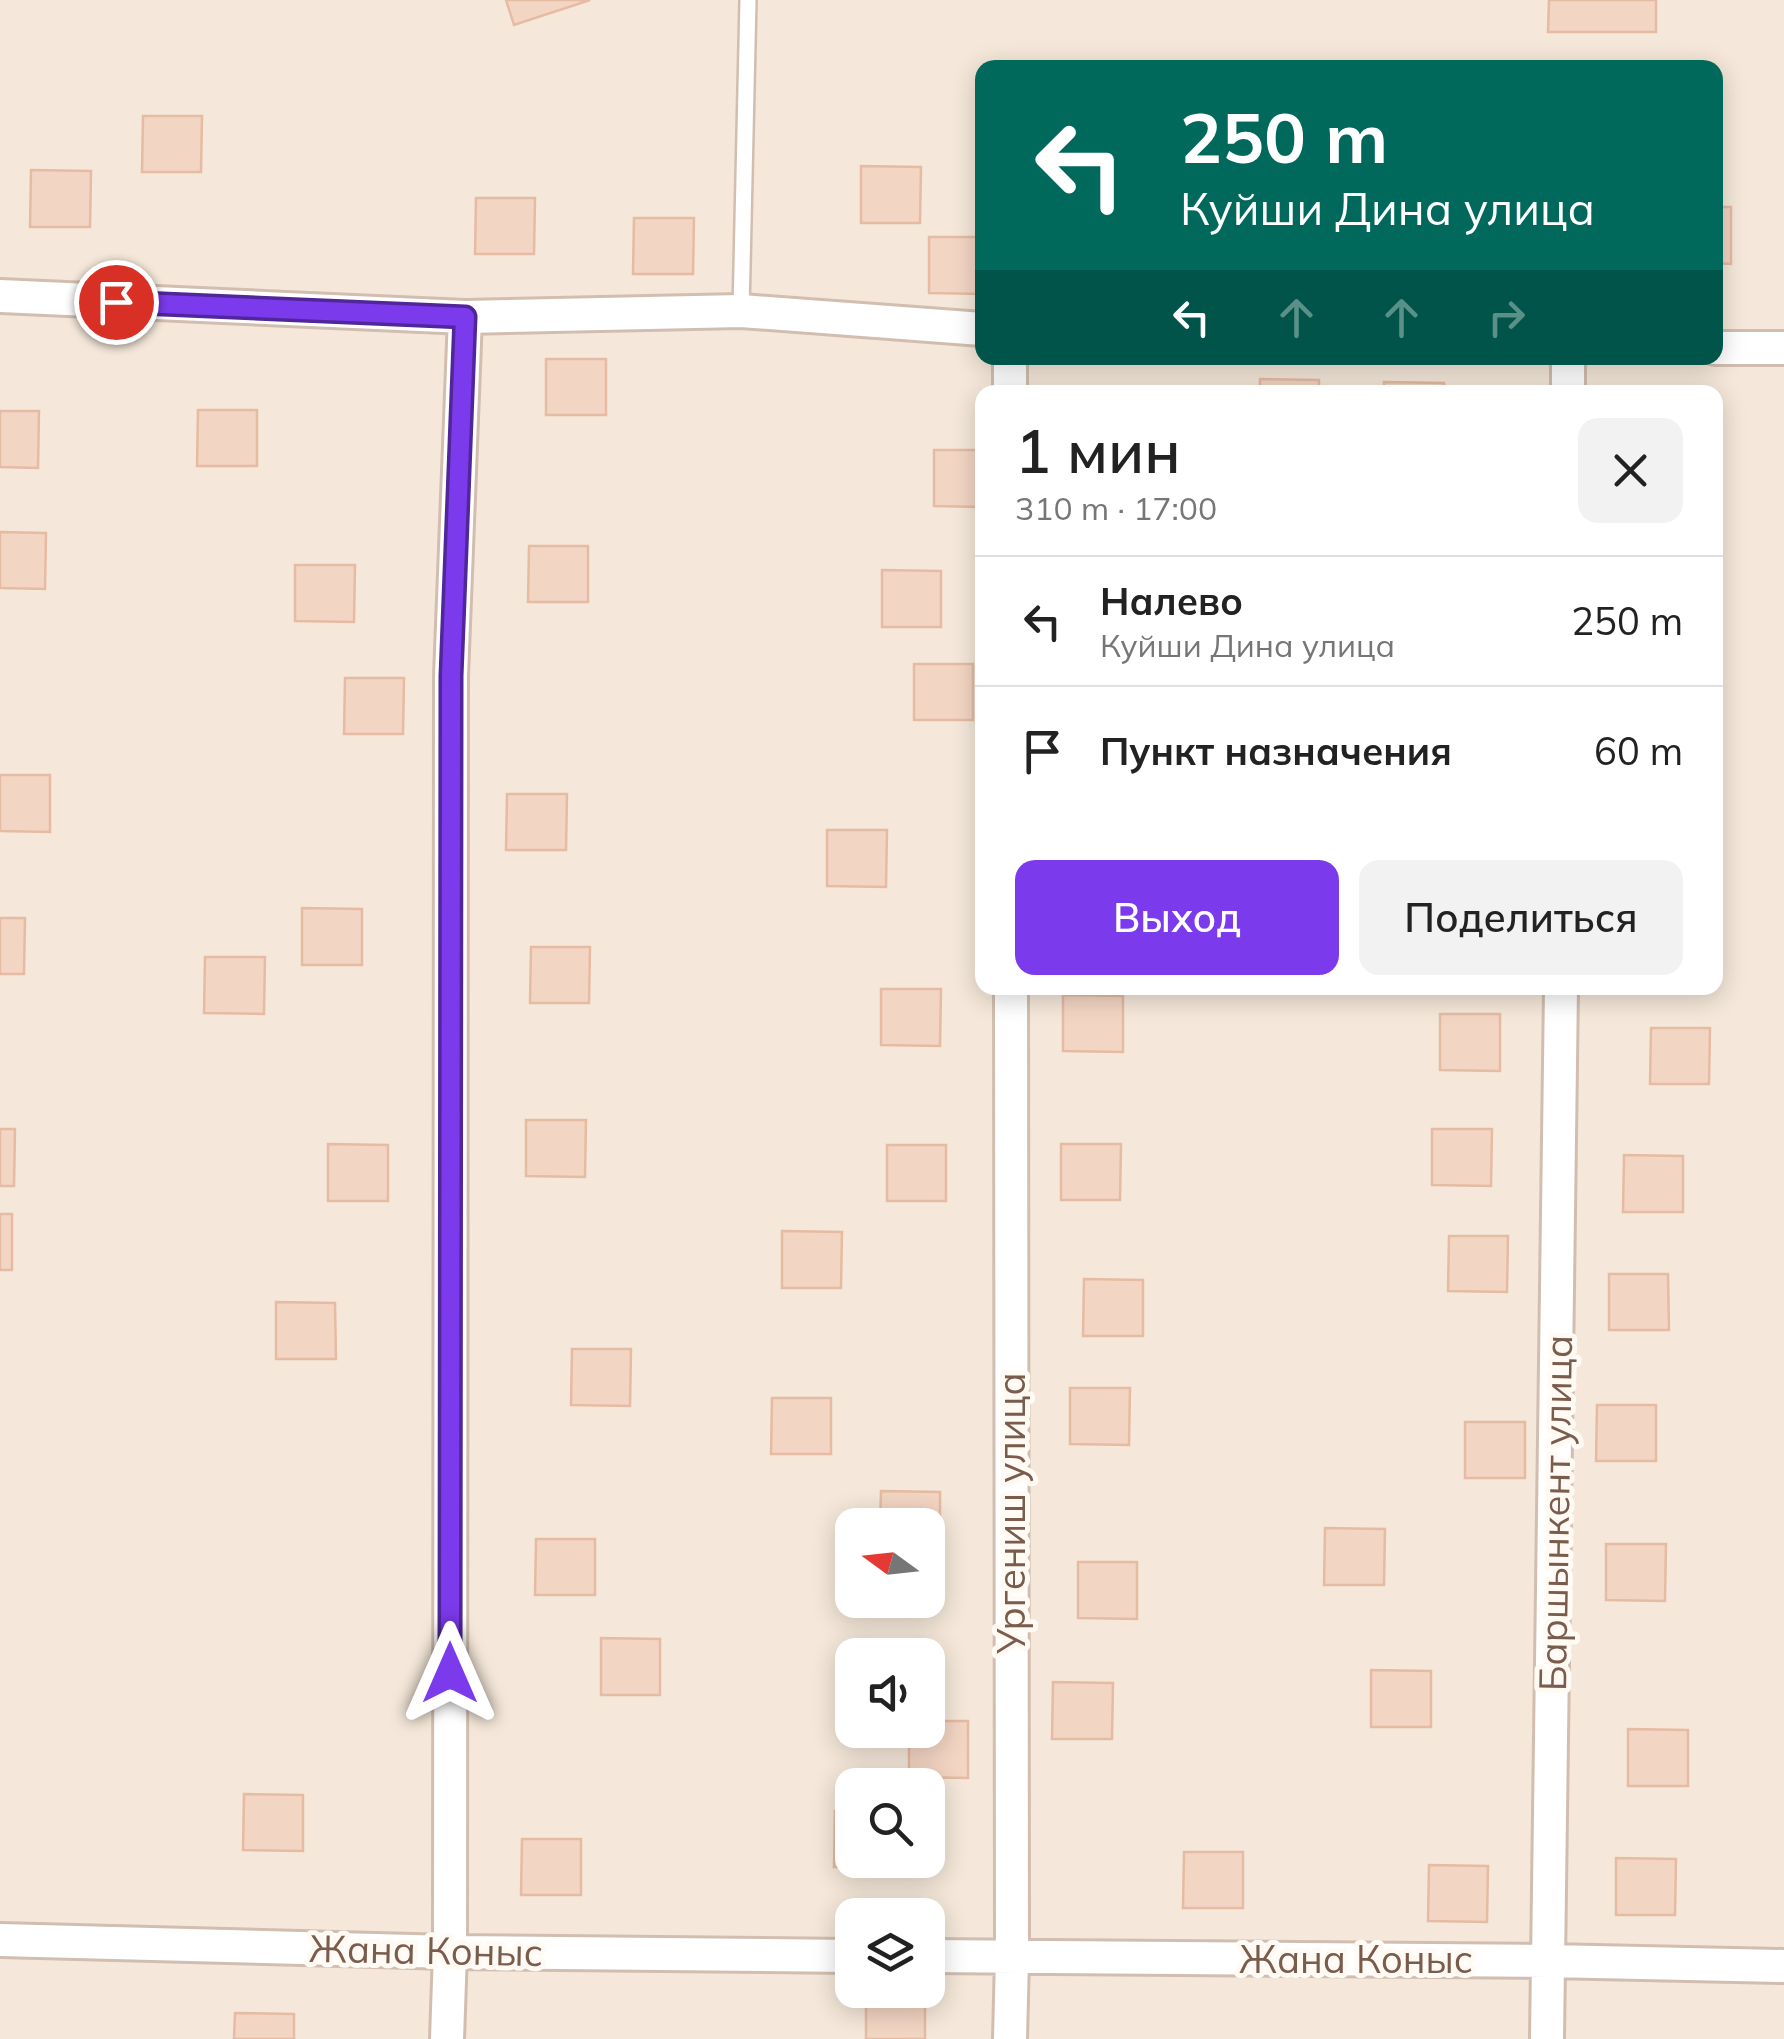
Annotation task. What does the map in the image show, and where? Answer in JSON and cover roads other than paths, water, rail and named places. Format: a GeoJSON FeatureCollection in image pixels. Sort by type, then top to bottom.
{"type":"FeatureCollection","features":[{"type":"Feature","properties":{"kind":"street"},"geometry":{"type":"LineString","coordinates":[[0,296],[465,317],[741,310],[975,328]]}},
{"type":"Feature","properties":{"kind":"street"},"geometry":{"type":"LineString","coordinates":[[447,2039],[451,676],[465,317]]}},
{"type":"Feature","properties":{"kind":"street"},"geometry":{"type":"LineString","coordinates":[[1723,348],[1784,348]]}},
{"type":"Feature","properties":{"kind":"street","name":"Ургениш улица"},"geometry":{"type":"LineString","coordinates":[[1010,995],[1010,2039]]}},
{"type":"Feature","properties":{"kind":"street","name":"Баршынкент улица"},"geometry":{"type":"LineString","coordinates":[[1547,2039],[1561,995]]}},
{"type":"Feature","properties":{"kind":"street","name":"Жана Коныс"},"geometry":{"type":"LineString","coordinates":[[0,1940],[450,1952],[835,1956]]}},
{"type":"Feature","properties":{"kind":"street","name":"Жана Коныс"},"geometry":{"type":"LineString","coordinates":[[945,1956],[1784,1966]]}},
{"type":"Feature","properties":{"kind":"lane"},"geometry":{"type":"LineString","coordinates":[[741,310],[748,0]]}}]}
